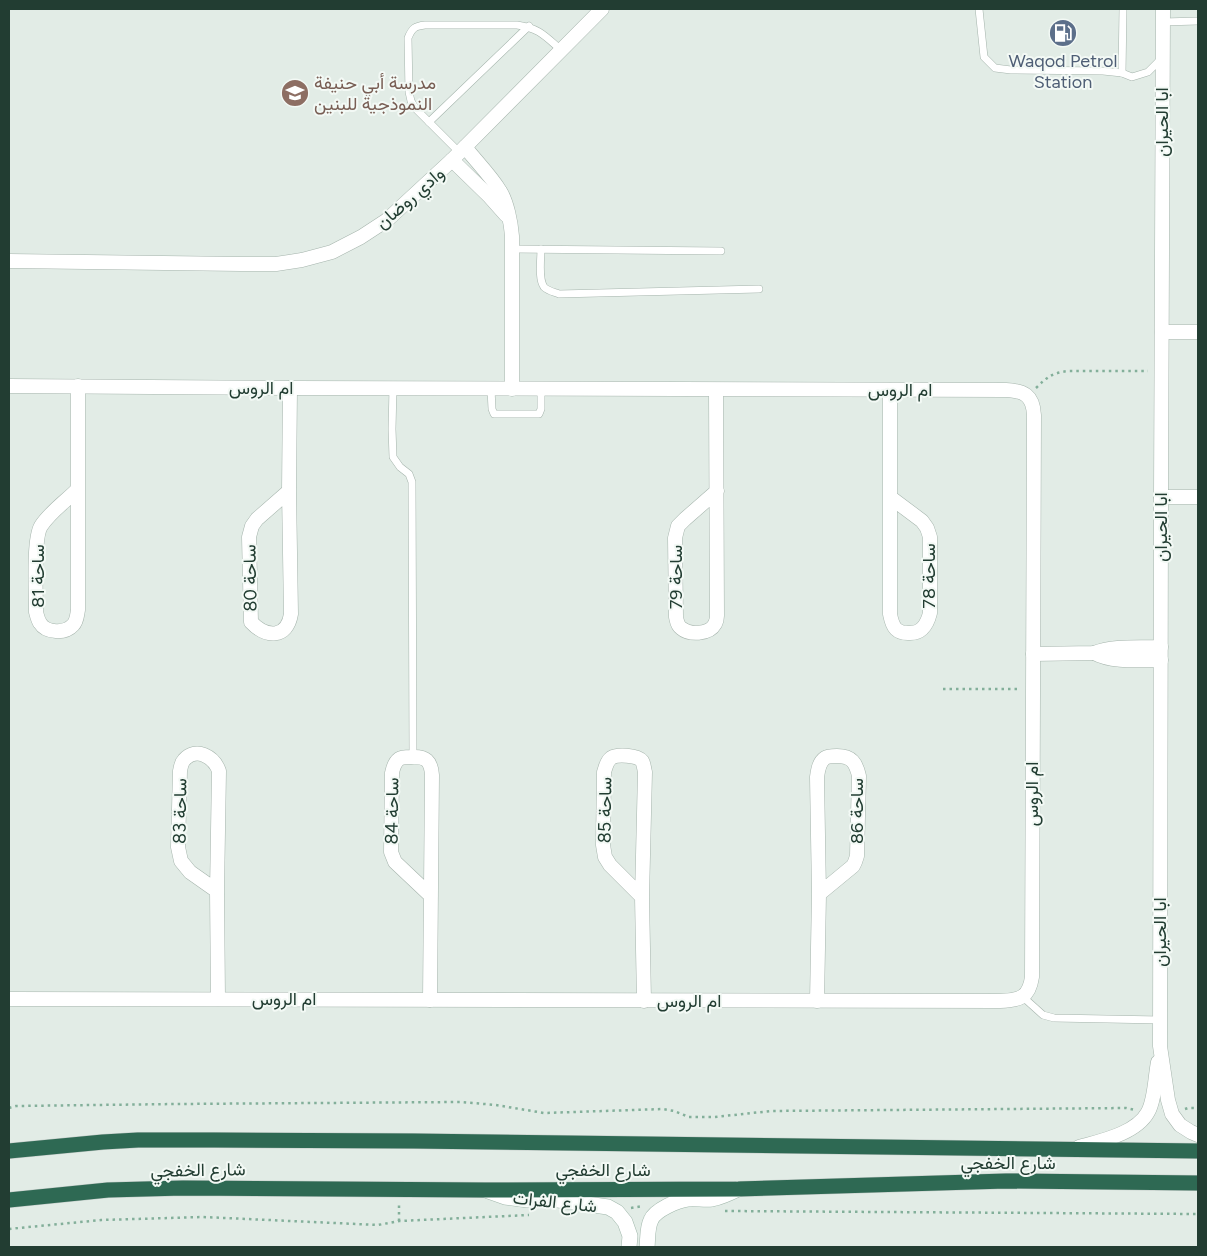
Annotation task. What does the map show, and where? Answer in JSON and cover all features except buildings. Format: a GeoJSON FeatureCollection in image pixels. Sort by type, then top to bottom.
{"type":"FeatureCollection","features":[{"type":"Feature","properties":{"kind":"highway","name":"شارع الخفجي"},"geometry":{"type":"LineString","coordinates":[[9,1151],[138,1140],[414,1141],[1198,1151]]}},
{"type":"Feature","properties":{"kind":"highway","name":"شارع الخفجي"},"geometry":{"type":"LineString","coordinates":[[9,1200],[108,1190],[183,1188],[738,1189],[1006,1181],[1198,1183]]}},
{"type":"Feature","properties":{"kind":"street","name":"وادي روضان"},"geometry":{"type":"LineString","coordinates":[[9,261],[276,264],[302,260],[332,252],[361,237],[387,220],[459,154],[602,9]]}},
{"type":"Feature","properties":{"kind":"street","name":"ابا الحيران"},"geometry":{"type":"LineString","coordinates":[[1163,15],[1160,497],[1160,1046],[1168,1100],[1172,1114],[1180,1125],[1198,1135]]}},
{"type":"Feature","properties":{"kind":"street"},"geometry":{"type":"LineString","coordinates":[[459,154],[500,191],[509,218],[512,236],[512,389]]}},
{"type":"Feature","properties":{"kind":"street"},"geometry":{"type":"LineString","coordinates":[[1162,332],[1198,332]]}},
{"type":"Feature","properties":{"kind":"street","name":"ام الروس"},"geometry":{"type":"LineString","coordinates":[[9,386],[1011,390],[1023,392],[1028,396],[1034,407],[1032,978],[1030,987],[1019,1000],[9,999]]}},
{"type":"Feature","properties":{"kind":"street","name":"ساحة 81"},"geometry":{"type":"LineString","coordinates":[[78,386],[78,489],[78,610],[72,626],[66,630],[55,631],[45,628],[38,622],[36,612],[36,539],[46,519],[78,489]]}},
{"type":"Feature","properties":{"kind":"street","name":"ساحة 80"},"geometry":{"type":"LineString","coordinates":[[289,491],[257,519],[252,526],[249,537],[251,622],[265,633],[279,633],[286,628],[290,622],[291,614],[290,388]]}},
{"type":"Feature","properties":{"kind":"street","name":"ساحة 79"},"geometry":{"type":"LineString","coordinates":[[716,390],[717,491],[717,616],[715,625],[710,630],[691,632],[682,630],[677,624],[675,538],[678,526],[717,491]]}},
{"type":"Feature","properties":{"kind":"street","name":"ساحة 78"},"geometry":{"type":"LineString","coordinates":[[890,390],[890,497],[890,614],[892,624],[897,630],[903,633],[913,633],[921,630],[928,623],[930,613],[930,537],[927,528],[922,522],[890,497]]}},
{"type":"Feature","properties":{"kind":"street"},"geometry":{"type":"LineString","coordinates":[[1160,497],[1198,497]]}},
{"type":"Feature","properties":{"kind":"street"},"geometry":{"type":"LineString","coordinates":[[1032,654],[1094,653],[1113,648],[1161,654]]}},
{"type":"Feature","properties":{"kind":"street","name":"ساحة 83"},"geometry":{"type":"LineString","coordinates":[[216,891],[190,872],[181,861],[178,847],[180,771],[182,762],[188,756],[198,754],[206,755],[212,759],[219,771],[216,891],[218,999]]}},
{"type":"Feature","properties":{"kind":"street","name":"ساحة 85"},"geometry":{"type":"LineString","coordinates":[[642,897],[610,865],[605,857],[603,845],[604,772],[606,764],[612,758],[620,756],[630,756],[641,760],[645,772],[642,897],[644,1001]]}},
{"type":"Feature","properties":{"kind":"street","name":"ساحة 86"},"geometry":{"type":"LineString","coordinates":[[817,1001],[819,894],[818,766],[824,758],[842,756],[852,759],[857,767],[859,776],[857,856],[852,866],[819,894]]}},
{"type":"Feature","properties":{"kind":"street","name":"ساحة 84"},"geometry":{"type":"LineString","coordinates":[[430,1000],[431,896],[432,775],[431,765],[426,759],[419,757],[399,759],[394,765],[392,773],[391,852],[395,862],[431,896]]}},
{"type":"Feature","properties":{"kind":"street","name":"ابا الحيران"},"geometry":{"type":"LineString","coordinates":[[1148,1113],[1152,1100],[1160,1046]]}},
{"type":"Feature","properties":{"kind":"street"},"geometry":{"type":"LineString","coordinates":[[1072,1148],[1105,1140],[1127,1131],[1139,1123],[1148,1113]]}},
{"type":"Feature","properties":{"kind":"street"},"geometry":{"type":"LineString","coordinates":[[647,1247],[651,1219],[659,1211],[676,1202],[687,1199],[711,1199],[738,1189]]}},
{"type":"Feature","properties":{"kind":"street","name":"شارع الفرات"},"geometry":{"type":"LineString","coordinates":[[485,1190],[505,1197],[528,1200],[558,1200],[608,1207],[617,1212],[625,1222],[630,1236],[629,1247]]}},
{"type":"Feature","properties":{"kind":"lane"},"geometry":{"type":"LineString","coordinates":[[979,9],[984,57],[995,68],[1011,70],[1103,71],[1122,73],[1132,77],[1148,72],[1163,57]]}},
{"type":"Feature","properties":{"kind":"lane"},"geometry":{"type":"LineString","coordinates":[[1122,9],[1122,73]]}},
{"type":"Feature","properties":{"kind":"lane"},"geometry":{"type":"LineString","coordinates":[[1163,15],[1198,21]]}},
{"type":"Feature","properties":{"kind":"lane"},"geometry":{"type":"LineString","coordinates":[[459,154],[416,109],[411,101],[409,92],[408,38],[411,30],[416,26],[425,25],[529,26],[540,31],[561,50]]}},
{"type":"Feature","properties":{"kind":"lane"},"geometry":{"type":"LineString","coordinates":[[429,122],[529,26]]}},
{"type":"Feature","properties":{"kind":"lane"},"geometry":{"type":"LineString","coordinates":[[512,249],[721,251]]}},
{"type":"Feature","properties":{"kind":"lane"},"geometry":{"type":"LineString","coordinates":[[542,249],[541,278],[543,286],[549,291],[559,294],[760,289]]}},
{"type":"Feature","properties":{"kind":"lane"},"geometry":{"type":"LineString","coordinates":[[393,388],[393,457],[400,467],[409,474],[412,482],[413,757]]}},
{"type":"Feature","properties":{"kind":"lane"},"geometry":{"type":"LineString","coordinates":[[491,389],[494,414],[539,414],[541,409],[541,389]]}},
{"type":"Feature","properties":{"kind":"lane"},"geometry":{"type":"LineString","coordinates":[[1023,996],[1043,1014],[1054,1018],[1160,1020]]}},
{"type":"Feature","properties":{"kind":"path"},"geometry":{"type":"LineString","coordinates":[[1028,396],[1055,372],[1162,371]]}},
{"type":"Feature","properties":{"kind":"path"},"geometry":{"type":"LineString","coordinates":[[943,689],[1032,689]]}},
{"type":"Feature","properties":{"kind":"path"},"geometry":{"type":"LineString","coordinates":[[9,1108],[16,1106],[462,1102],[496,1105],[544,1113],[663,1109],[689,1117],[715,1117],[781,1111],[1126,1108],[1148,1113]]}},
{"type":"Feature","properties":{"kind":"place","name":"Waqod Petrol Station"},"geometry":{"type":"Point","coordinates":[1063,33]}},
{"type":"Feature","properties":{"kind":"place","name":"مدرسة أبي حنيفة النموذجية للبنين"},"geometry":{"type":"Point","coordinates":[295,93]}}]}
